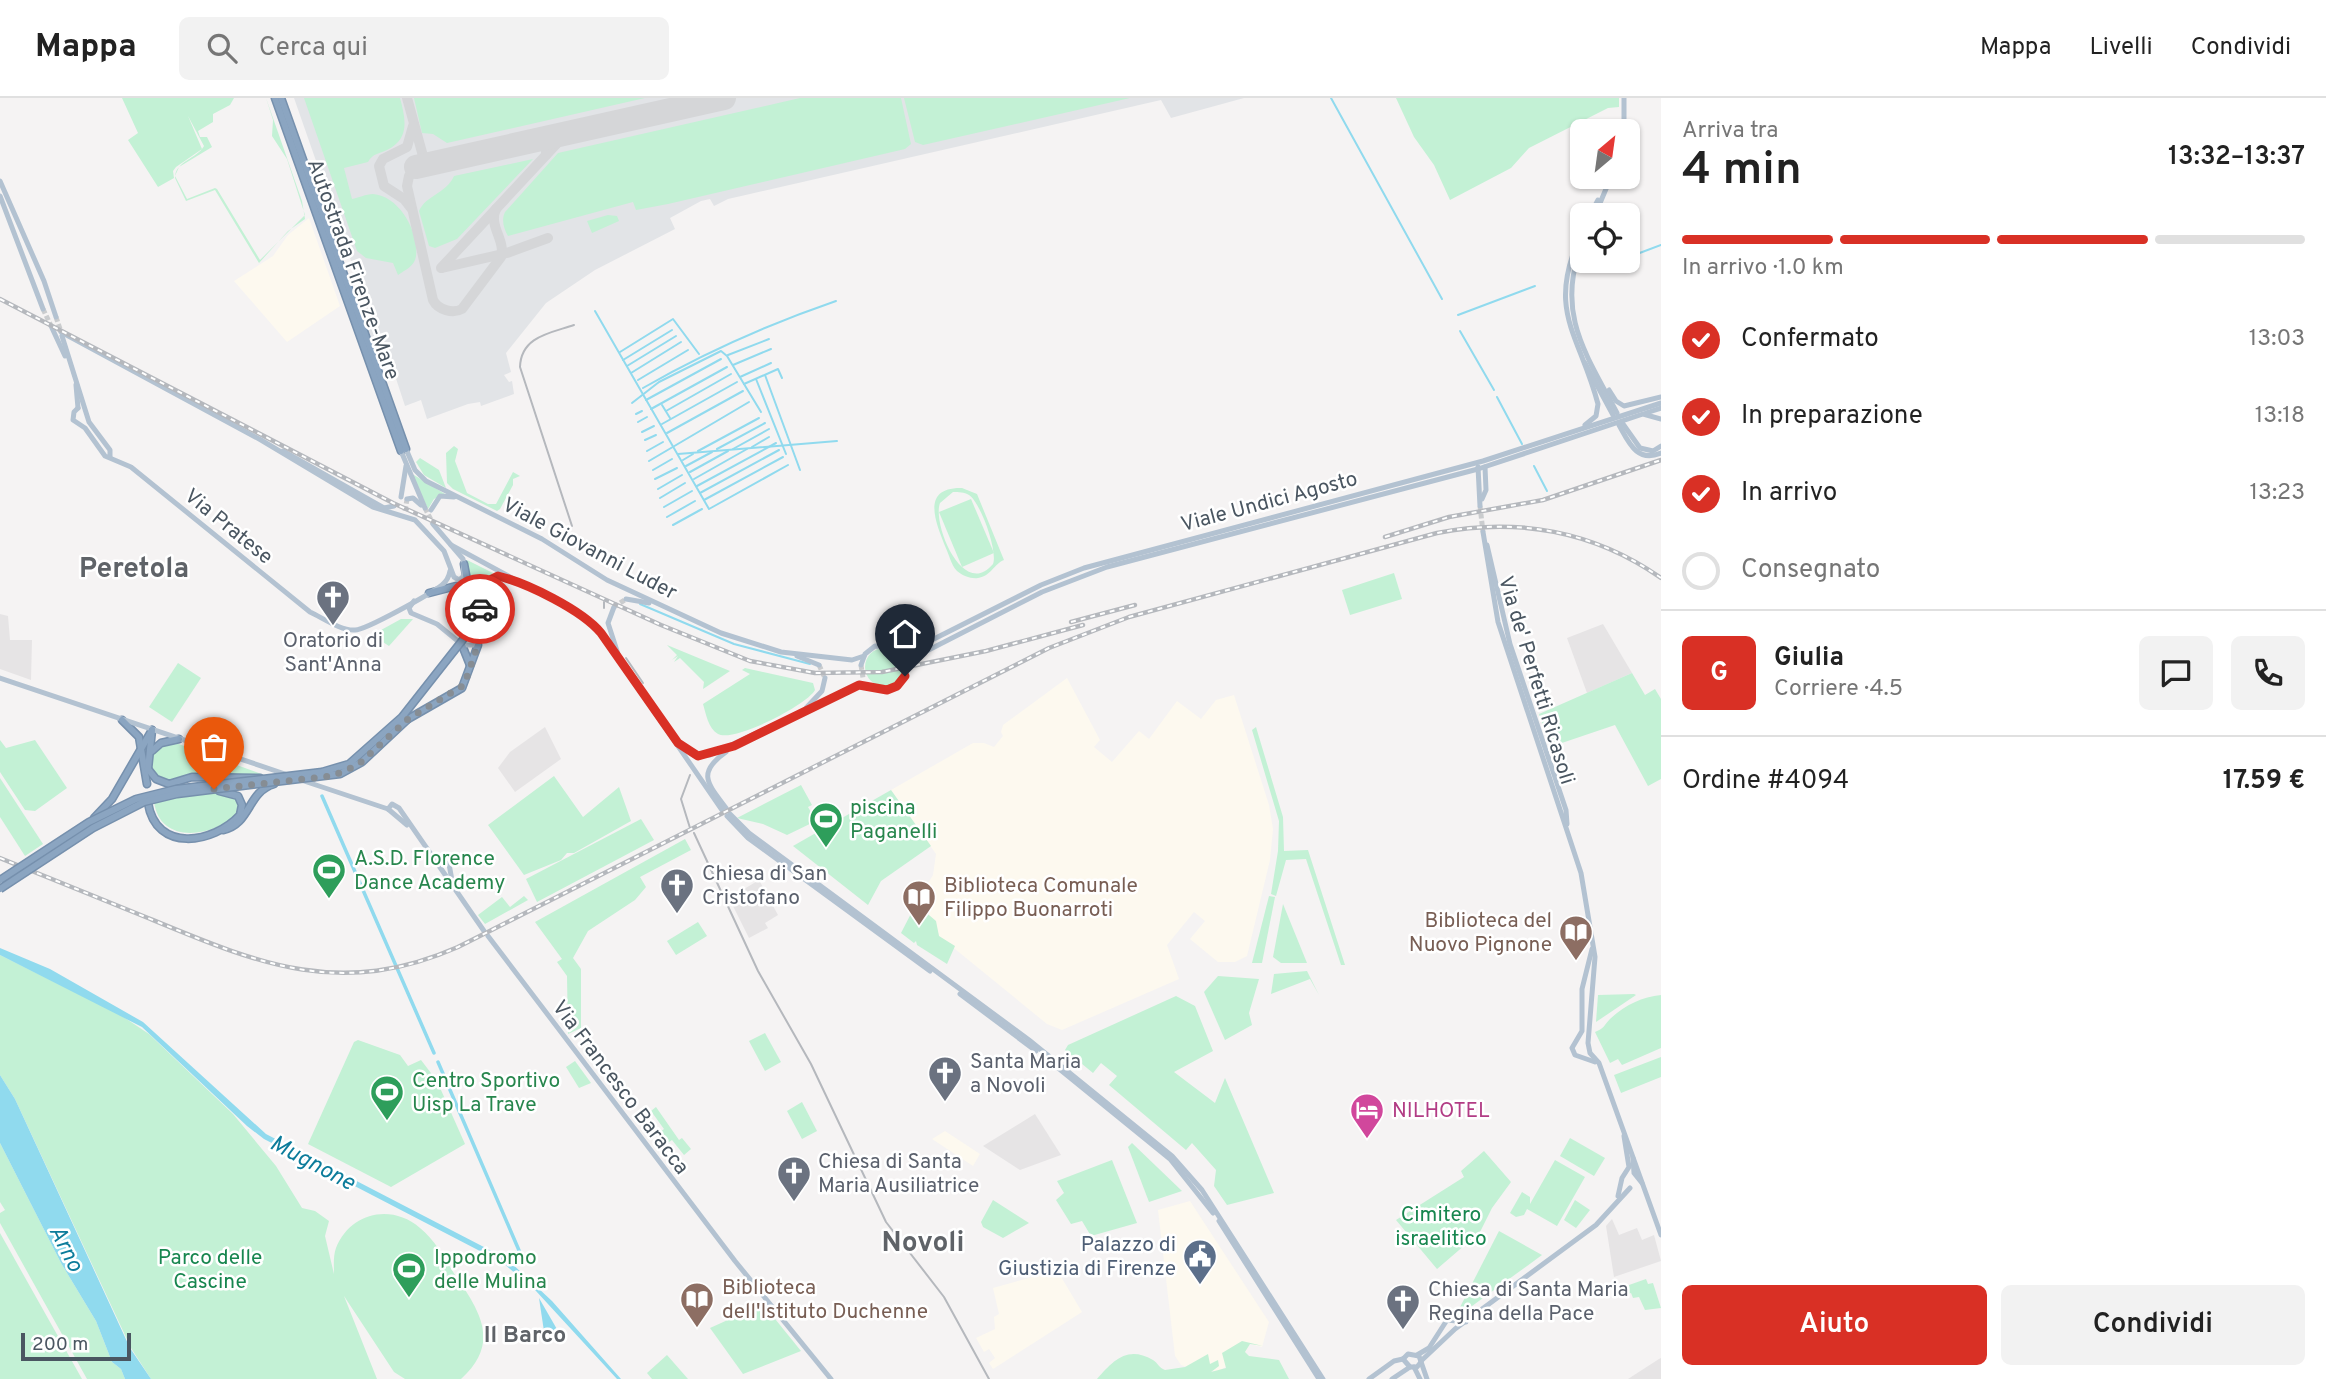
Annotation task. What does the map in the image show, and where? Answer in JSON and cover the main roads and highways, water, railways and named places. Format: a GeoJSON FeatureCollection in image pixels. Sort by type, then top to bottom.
{"type":"FeatureCollection","features":[{"type":"Feature","properties":{"kind":"highway","name":"Autostrada Firenze-Mare"},"geometry":{"type":"LineString","coordinates":[[275,98],[404,450]]}},
{"type":"Feature","properties":{"kind":"highway","name":"Autostrada Firenze-Mare"},"geometry":{"type":"LineString","coordinates":[[281,98],[404,450]]}},
{"type":"Feature","properties":{"kind":"highway"},"geometry":{"type":"LineString","coordinates":[[0,889],[125,810],[157,799],[200,791],[332,776],[349,770],[407,715],[470,629],[472,596],[464,564]]}},
{"type":"Feature","properties":{"kind":"highway"},"geometry":{"type":"LineString","coordinates":[[429,593],[456,586],[464,588],[472,596]]}},
{"type":"Feature","properties":{"kind":"highway"},"geometry":{"type":"LineString","coordinates":[[460,643],[470,666]]}},
{"type":"Feature","properties":{"kind":"highway"},"geometry":{"type":"LineString","coordinates":[[0,880],[89,822],[127,802],[163,791],[322,772],[346,766],[407,715],[447,698],[464,685],[478,645]]}},
{"type":"Feature","properties":{"kind":"highway"},"geometry":{"type":"LineString","coordinates":[[122,720],[137,733],[147,783]]}},
{"type":"Feature","properties":{"kind":"highway"},"geometry":{"type":"LineString","coordinates":[[89,822],[111,802],[142,750],[146,736],[152,730]]}},
{"type":"Feature","properties":{"kind":"highway"},"geometry":{"type":"LineString","coordinates":[[147,793],[152,730]]}},
{"type":"Feature","properties":{"kind":"highway"},"geometry":{"type":"LineString","coordinates":[[148,759],[158,744],[178,739]]}},
{"type":"Feature","properties":{"kind":"highway"},"geometry":{"type":"LineString","coordinates":[[148,769],[157,780],[169,784],[192,777],[265,779]]}},
{"type":"Feature","properties":{"kind":"highway"},"geometry":{"type":"LineString","coordinates":[[148,803],[155,823],[171,837],[190,841],[242,820],[259,791],[280,782]]}},
{"type":"Feature","properties":{"kind":"highway"},"geometry":{"type":"LineString","coordinates":[[200,791],[226,791],[238,796],[242,805],[241,814],[228,826]]}},
{"type":"Feature","properties":{"kind":"main road"},"geometry":{"type":"LineString","coordinates":[[1624,98],[1624,119]]}},
{"type":"Feature","properties":{"kind":"main road"},"geometry":{"type":"LineString","coordinates":[[0,181],[44,281],[56,317]]}},
{"type":"Feature","properties":{"kind":"main road"},"geometry":{"type":"LineString","coordinates":[[0,196],[43,309]]}},
{"type":"Feature","properties":{"kind":"main road"},"geometry":{"type":"LineString","coordinates":[[1570,261],[1564,291],[1567,323],[1615,414]]}},
{"type":"Feature","properties":{"kind":"main road"},"geometry":{"type":"LineString","coordinates":[[1573,273],[1570,302],[1580,348],[1598,407],[1593,419],[1573,432]]}},
{"type":"Feature","properties":{"kind":"main road"},"geometry":{"type":"LineString","coordinates":[[52,328],[69,362]]}},
{"type":"Feature","properties":{"kind":"main road"},"geometry":{"type":"LineString","coordinates":[[110,457],[110,450],[88,418],[61,332],[307,463],[385,508],[394,506]]}},
{"type":"Feature","properties":{"kind":"main road"},"geometry":{"type":"LineString","coordinates":[[1580,348],[1620,404],[1630,405],[1661,397]]}},
{"type":"Feature","properties":{"kind":"main road"},"geometry":{"type":"LineString","coordinates":[[76,382],[78,408],[73,416],[80,424],[88,418]]}},
{"type":"Feature","properties":{"kind":"main road","name":"Viale Undici Agosto"},"geometry":{"type":"LineString","coordinates":[[894,647],[908,659],[1041,593],[1107,568],[1478,466],[1573,432],[1661,405]]}},
{"type":"Feature","properties":{"kind":"main road","name":"Viale Undici Agosto"},"geometry":{"type":"LineString","coordinates":[[863,656],[875,646],[914,649],[1041,585],[1111,559],[1478,466],[1485,467],[1643,414],[1661,405]]}},
{"type":"Feature","properties":{"kind":"main road"},"geometry":{"type":"LineString","coordinates":[[78,408],[86,411]]}},
{"type":"Feature","properties":{"kind":"main road","name":"Viale Undici Agosto"},"geometry":{"type":"LineString","coordinates":[[1643,414],[1658,418]]}},
{"type":"Feature","properties":{"kind":"main road","name":"Via Pratese"},"geometry":{"type":"LineString","coordinates":[[80,424],[103,454],[131,467],[310,612],[357,630],[429,593]]}},
{"type":"Feature","properties":{"kind":"main road"},"geometry":{"type":"LineString","coordinates":[[1661,446],[1653,451],[1640,448],[1621,425],[1630,446],[1638,453],[1649,456],[1661,453]]}},
{"type":"Feature","properties":{"kind":"main road"},"geometry":{"type":"LineString","coordinates":[[261,440],[290,460],[373,507],[386,513],[411,517]]}},
{"type":"Feature","properties":{"kind":"main road"},"geometry":{"type":"LineString","coordinates":[[404,450],[404,498],[415,499],[426,508]]}},
{"type":"Feature","properties":{"kind":"main road","name":"Viale Giovanni Luder"},"geometry":{"type":"LineString","coordinates":[[404,450],[422,478],[545,540],[607,580],[701,624],[781,652],[852,660],[863,656]]}},
{"type":"Feature","properties":{"kind":"main road"},"geometry":{"type":"LineString","coordinates":[[406,463],[426,508]]}},
{"type":"Feature","properties":{"kind":"main road"},"geometry":{"type":"LineString","coordinates":[[1478,466],[1480,505],[1486,490],[1485,467]]}},
{"type":"Feature","properties":{"kind":"main road"},"geometry":{"type":"LineString","coordinates":[[426,508],[442,496],[463,500]]}},
{"type":"Feature","properties":{"kind":"main road"},"geometry":{"type":"LineString","coordinates":[[405,511],[426,529],[451,567],[454,577],[459,580],[464,576],[464,564],[433,524]]}},
{"type":"Feature","properties":{"kind":"main road","name":"Via de' Perfetti Ricasoli"},"geometry":{"type":"LineString","coordinates":[[1483,533],[1505,628],[1566,810],[1569,834],[1578,860],[1595,962],[1588,1047]]}},
{"type":"Feature","properties":{"kind":"main road"},"geometry":{"type":"LineString","coordinates":[[451,545],[586,619],[610,645],[726,812],[749,833],[1078,1079],[1172,1156],[1202,1190],[1321,1379]]}},
{"type":"Feature","properties":{"kind":"main road"},"geometry":{"type":"LineString","coordinates":[[429,593],[446,581],[451,567]]}},
{"type":"Feature","properties":{"kind":"main road"},"geometry":{"type":"LineString","coordinates":[[414,601],[409,608],[411,614],[437,624],[460,643],[478,645],[484,583],[498,576],[521,584]]}},
{"type":"Feature","properties":{"kind":"main road"},"geometry":{"type":"LineString","coordinates":[[626,598],[644,601],[701,624]]}},
{"type":"Feature","properties":{"kind":"main road"},"geometry":{"type":"LineString","coordinates":[[614,607],[608,625],[625,670]]}},
{"type":"Feature","properties":{"kind":"main road"},"geometry":{"type":"LineString","coordinates":[[781,652],[819,665]]}},
{"type":"Feature","properties":{"kind":"main road"},"geometry":{"type":"LineString","coordinates":[[861,665],[863,656]]}},
{"type":"Feature","properties":{"kind":"main road"},"geometry":{"type":"LineString","coordinates":[[775,724],[859,685],[894,688],[906,672]]}},
{"type":"Feature","properties":{"kind":"main road"},"geometry":{"type":"LineString","coordinates":[[0,678],[285,774]]}},
{"type":"Feature","properties":{"kind":"main road"},"geometry":{"type":"LineString","coordinates":[[660,720],[684,749],[695,755],[710,755],[734,746],[814,702],[822,691],[825,678]]}},
{"type":"Feature","properties":{"kind":"main road"},"geometry":{"type":"LineString","coordinates":[[863,678],[874,688]]}},
{"type":"Feature","properties":{"kind":"main road"},"geometry":{"type":"LineString","coordinates":[[726,812],[710,788],[707,777],[710,766],[734,746]]}},
{"type":"Feature","properties":{"kind":"main road"},"geometry":{"type":"LineString","coordinates":[[248,762],[273,775]]}},
{"type":"Feature","properties":{"kind":"main road","name":"Via Francesco Baracca"},"geometry":{"type":"LineString","coordinates":[[296,783],[306,782],[388,809],[391,804],[397,806],[486,934],[596,1082],[831,1379]]}},
{"type":"Feature","properties":{"kind":"main road"},"geometry":{"type":"LineString","coordinates":[[434,860],[448,862],[451,869],[441,871],[443,862]]}},
{"type":"Feature","properties":{"kind":"main road","name":"Via Francesco Baracca"},"geometry":{"type":"LineString","coordinates":[[451,869],[454,887]]}},
{"type":"Feature","properties":{"kind":"main road"},"geometry":{"type":"LineString","coordinates":[[1592,946],[1582,989],[1582,1031],[1573,1052],[1583,1056],[1600,1071]]}},
{"type":"Feature","properties":{"kind":"main road"},"geometry":{"type":"LineString","coordinates":[[1576,1041],[1583,1040],[1600,1071],[1632,1149],[1661,1235]]}},
{"type":"Feature","properties":{"kind":"main road"},"geometry":{"type":"LineString","coordinates":[[1583,1056],[1588,1047]]}},
{"type":"Feature","properties":{"kind":"main road"},"geometry":{"type":"LineString","coordinates":[[1617,1199],[1629,1166],[1623,1129]]}},
{"type":"Feature","properties":{"kind":"main road"},"geometry":{"type":"LineString","coordinates":[[1443,1326],[1447,1331],[1466,1322],[1596,1225],[1617,1199],[1631,1187],[1635,1176],[1632,1149]]}},
{"type":"Feature","properties":{"kind":"main road"},"geometry":{"type":"LineString","coordinates":[[1625,1174],[1635,1176],[1645,1189]]}},
{"type":"Feature","properties":{"kind":"main road"},"geometry":{"type":"LineString","coordinates":[[1622,1181],[1631,1187],[1645,1189]]}},
{"type":"Feature","properties":{"kind":"main road"},"geometry":{"type":"LineString","coordinates":[[1369,1379],[1393,1361],[1403,1359],[1406,1354],[1417,1355],[1429,1348],[1447,1320],[1454,1328]]}},
{"type":"Feature","properties":{"kind":"main road"},"geometry":{"type":"LineString","coordinates":[[1392,1379],[1421,1362],[1454,1328]]}},
{"type":"Feature","properties":{"kind":"main road"},"geometry":{"type":"LineString","coordinates":[[1417,1355],[1427,1379]]}},
{"type":"Feature","properties":{"kind":"main road"},"geometry":{"type":"LineString","coordinates":[[1403,1359],[1420,1379]]}},
{"type":"Feature","properties":{"kind":"water","name":"Mugnone"},"geometry":{"type":"Polygon","coordinates":[[[0,948],[50,969],[143,1022],[266,1134],[507,1259],[552,1301],[621,1379],[617,1379],[536,1291],[503,1263],[264,1139],[142,1027],[0,955],[0,948]]]}},
{"type":"Feature","properties":{"kind":"water","name":"Arno"},"geometry":{"type":"Polygon","coordinates":[[[0,1075],[15,1099],[130,1348],[151,1379],[125,1379],[121,1369],[112,1362],[96,1321],[61,1263],[0,1143],[0,1075]]]}},
{"type":"Feature","properties":{"kind":"water"},"geometry":{"type":"Polygon","coordinates":[[[539,1298],[558,1331],[545,1338],[539,1298]]]}},
{"type":"Feature","properties":{"kind":"waterway"},"geometry":{"type":"LineString","coordinates":[[1331,98],[1442,299]]}},
{"type":"Feature","properties":{"kind":"waterway"},"geometry":{"type":"LineString","coordinates":[[1640,253],[1661,245]]}},
{"type":"Feature","properties":{"kind":"waterway"},"geometry":{"type":"LineString","coordinates":[[1458,315],[1535,286]]}},
{"type":"Feature","properties":{"kind":"waterway"},"geometry":{"type":"LineString","coordinates":[[643,388],[737,340],[836,301]]}},
{"type":"Feature","properties":{"kind":"waterway"},"geometry":{"type":"LineString","coordinates":[[595,311],[709,509],[788,465]]}},
{"type":"Feature","properties":{"kind":"waterway"},"geometry":{"type":"LineString","coordinates":[[620,352],[673,319],[699,354]]}},
{"type":"Feature","properties":{"kind":"waterway"},"geometry":{"type":"LineString","coordinates":[[623,360],[672,330]]}},
{"type":"Feature","properties":{"kind":"waterway"},"geometry":{"type":"LineString","coordinates":[[1460,331],[1494,390]]}},
{"type":"Feature","properties":{"kind":"waterway"},"geometry":{"type":"LineString","coordinates":[[627,366],[676,336]]}},
{"type":"Feature","properties":{"kind":"waterway"},"geometry":{"type":"LineString","coordinates":[[728,355],[769,339]]}},
{"type":"Feature","properties":{"kind":"waterway"},"geometry":{"type":"LineString","coordinates":[[631,373],[681,342]]}},
{"type":"Feature","properties":{"kind":"waterway"},"geometry":{"type":"LineString","coordinates":[[733,365],[771,349]]}},
{"type":"Feature","properties":{"kind":"waterway"},"geometry":{"type":"LineString","coordinates":[[638,380],[688,350]]}},
{"type":"Feature","properties":{"kind":"waterway"},"geometry":{"type":"LineString","coordinates":[[632,403],[659,382],[721,351],[727,356],[761,412]]}},
{"type":"Feature","properties":{"kind":"waterway"},"geometry":{"type":"LineString","coordinates":[[646,400],[721,359]]}},
{"type":"Feature","properties":{"kind":"waterway"},"geometry":{"type":"LineString","coordinates":[[740,377],[771,363]]}},
{"type":"Feature","properties":{"kind":"waterway"},"geometry":{"type":"LineString","coordinates":[[651,409],[727,367]]}},
{"type":"Feature","properties":{"kind":"waterway"},"geometry":{"type":"LineString","coordinates":[[744,384],[778,369],[782,378]]}},
{"type":"Feature","properties":{"kind":"waterway"},"geometry":{"type":"LineString","coordinates":[[666,411],[731,374]]}},
{"type":"Feature","properties":{"kind":"waterway"},"geometry":{"type":"LineString","coordinates":[[765,375],[800,470]]}},
{"type":"Feature","properties":{"kind":"waterway"},"geometry":{"type":"LineString","coordinates":[[756,379],[786,454]]}},
{"type":"Feature","properties":{"kind":"waterway"},"geometry":{"type":"LineString","coordinates":[[662,424],[737,382]]}},
{"type":"Feature","properties":{"kind":"waterway"},"geometry":{"type":"LineString","coordinates":[[667,433],[743,391]]}},
{"type":"Feature","properties":{"kind":"waterway"},"geometry":{"type":"LineString","coordinates":[[1497,397],[1522,444]]}},
{"type":"Feature","properties":{"kind":"waterway"},"geometry":{"type":"LineString","coordinates":[[649,461],[749,402]]}},
{"type":"Feature","properties":{"kind":"waterway"},"geometry":{"type":"LineString","coordinates":[[662,405],[670,418]]}},
{"type":"Feature","properties":{"kind":"waterway"},"geometry":{"type":"LineString","coordinates":[[636,414],[642,411]]}},
{"type":"Feature","properties":{"kind":"waterway"},"geometry":{"type":"LineString","coordinates":[[638,422],[647,417]]}},
{"type":"Feature","properties":{"kind":"waterway"},"geometry":{"type":"LineString","coordinates":[[698,451],[759,418]]}},
{"type":"Feature","properties":{"kind":"waterway"},"geometry":{"type":"LineString","coordinates":[[717,449],[765,423]]}},
{"type":"Feature","properties":{"kind":"waterway"},"geometry":{"type":"LineString","coordinates":[[642,432],[654,426]]}},
{"type":"Feature","properties":{"kind":"waterway"},"geometry":{"type":"LineString","coordinates":[[733,449],[769,429]]}},
{"type":"Feature","properties":{"kind":"waterway"},"geometry":{"type":"LineString","coordinates":[[645,440],[656,435]]}},
{"type":"Feature","properties":{"kind":"waterway"},"geometry":{"type":"LineString","coordinates":[[752,447],[769,437]]}},
{"type":"Feature","properties":{"kind":"waterway"},"geometry":{"type":"LineString","coordinates":[[678,454],[837,441]]}},
{"type":"Feature","properties":{"kind":"waterway"},"geometry":{"type":"LineString","coordinates":[[647,451],[663,442]]}},
{"type":"Feature","properties":{"kind":"waterway"},"geometry":{"type":"LineString","coordinates":[[697,486],[776,443]]}},
{"type":"Feature","properties":{"kind":"waterway"},"geometry":{"type":"LineString","coordinates":[[694,479],[747,449]]}},
{"type":"Feature","properties":{"kind":"waterway"},"geometry":{"type":"LineString","coordinates":[[700,493],[779,450]]}},
{"type":"Feature","properties":{"kind":"waterway"},"geometry":{"type":"LineString","coordinates":[[690,472],[728,451]]}},
{"type":"Feature","properties":{"kind":"waterway"},"geometry":{"type":"LineString","coordinates":[[686,466],[712,452]]}},
{"type":"Feature","properties":{"kind":"waterway"},"geometry":{"type":"LineString","coordinates":[[683,460],[693,454]]}},
{"type":"Feature","properties":{"kind":"waterway"},"geometry":{"type":"LineString","coordinates":[[704,500],[783,457]]}},
{"type":"Feature","properties":{"kind":"waterway"},"geometry":{"type":"LineString","coordinates":[[653,470],[672,459]]}},
{"type":"Feature","properties":{"kind":"waterway"},"geometry":{"type":"LineString","coordinates":[[1534,466],[1547,491]]}},
{"type":"Feature","properties":{"kind":"waterway"},"geometry":{"type":"LineString","coordinates":[[655,479],[677,468]]}},
{"type":"Feature","properties":{"kind":"waterway"},"geometry":{"type":"LineString","coordinates":[[658,489],[682,475]]}},
{"type":"Feature","properties":{"kind":"waterway"},"geometry":{"type":"LineString","coordinates":[[660,498],[685,483]]}},
{"type":"Feature","properties":{"kind":"waterway"},"geometry":{"type":"LineString","coordinates":[[664,507],[692,491]]}},
{"type":"Feature","properties":{"kind":"waterway"},"geometry":{"type":"LineString","coordinates":[[667,517],[695,501]]}},
{"type":"Feature","properties":{"kind":"waterway"},"geometry":{"type":"LineString","coordinates":[[673,525],[702,509]]}},
{"type":"Feature","properties":{"kind":"waterway"},"geometry":{"type":"LineString","coordinates":[[458,630],[467,611],[468,600]]}},
{"type":"Feature","properties":{"kind":"waterway"},"geometry":{"type":"LineString","coordinates":[[640,604],[734,644],[810,664]]}},
{"type":"Feature","properties":{"kind":"waterway"},"geometry":{"type":"LineString","coordinates":[[322,796],[434,1053]]}},
{"type":"Feature","properties":{"kind":"waterway"},"geometry":{"type":"LineString","coordinates":[[438,1062],[524,1262]]}},
{"type":"Feature","properties":{"kind":"tunnel"},"geometry":{"type":"LineString","coordinates":[[43,309],[52,328]]}},
{"type":"Feature","properties":{"kind":"tunnel"},"geometry":{"type":"LineString","coordinates":[[56,317],[61,332]]}},
{"type":"Feature","properties":{"kind":"tunnel"},"geometry":{"type":"LineString","coordinates":[[405,511],[407,499]]}},
{"type":"Feature","properties":{"kind":"tunnel"},"geometry":{"type":"LineString","coordinates":[[1480,506],[1483,532]]}},
{"type":"Feature","properties":{"kind":"tunnel"},"geometry":{"type":"LineString","coordinates":[[425,508],[433,524]]}},
{"type":"Feature","properties":{"kind":"tunnel"},"geometry":{"type":"LineString","coordinates":[[614,607],[626,599]]}},
{"type":"Feature","properties":{"kind":"tunnel"},"geometry":{"type":"LineString","coordinates":[[906,672],[911,659]]}},
{"type":"Feature","properties":{"kind":"tunnel"},"geometry":{"type":"LineString","coordinates":[[819,665],[825,678]]}},
{"type":"Feature","properties":{"kind":"tunnel"},"geometry":{"type":"LineString","coordinates":[[861,665],[863,678]]}},
{"type":"Feature","properties":{"kind":"tram line"},"geometry":{"type":"LineString","coordinates":[[572,526],[520,367],[522,357],[531,342],[574,325]]}},
{"type":"Feature","properties":{"kind":"tram line"},"geometry":{"type":"LineString","coordinates":[[604,602],[604,608]]}},
{"type":"Feature","properties":{"kind":"tram line"},"geometry":{"type":"LineString","coordinates":[[626,658],[643,683]]}},
{"type":"Feature","properties":{"kind":"tram line"},"geometry":{"type":"LineString","coordinates":[[690,775],[681,799],[690,828]]}},
{"type":"Feature","properties":{"kind":"tram line"},"geometry":{"type":"LineString","coordinates":[[694,833],[758,971],[811,1064],[886,1222],[944,1297],[989,1379]]}},
{"type":"Feature","properties":{"kind":"railway"},"geometry":{"type":"LineString","coordinates":[[0,299],[393,503],[661,625],[750,661],[815,673],[882,672],[986,651],[1083,625]]}},
{"type":"Feature","properties":{"kind":"railway"},"geometry":{"type":"LineString","coordinates":[[1385,537],[1449,517],[1543,500],[1661,460]]}},
{"type":"Feature","properties":{"kind":"railway"},"geometry":{"type":"LineString","coordinates":[[0,858],[188,935],[264,961],[337,973],[375,971],[415,963],[458,947],[1049,648],[1129,617],[1437,533],[1467,528],[1525,528],[1582,539],[1609,549],[1661,578]]}},
{"type":"Feature","properties":{"kind":"railway"},"geometry":{"type":"LineString","coordinates":[[1071,622],[1135,605]]}},
{"type":"Feature","properties":{"kind":"place","name":"Oratorio di Sant'Anna"},"geometry":{"type":"Point","coordinates":[333,627]}},
{"type":"Feature","properties":{"kind":"place","name":"piscina Paganelli"},"geometry":{"type":"Point","coordinates":[826,849]}},
{"type":"Feature","properties":{"kind":"place","name":"A.S.D. Florence Dance Academy"},"geometry":{"type":"Point","coordinates":[329,900]}},
{"type":"Feature","properties":{"kind":"place","name":"Chiesa di San Cristofano"},"geometry":{"type":"Point","coordinates":[677,915]}},
{"type":"Feature","properties":{"kind":"place","name":"Biblioteca Comunale Filippo Buonarroti"},"geometry":{"type":"Point","coordinates":[919,927]}},
{"type":"Feature","properties":{"kind":"place","name":"Biblioteca del Nuovo Pignone"},"geometry":{"type":"Point","coordinates":[1576,962]}},
{"type":"Feature","properties":{"kind":"place","name":"Santa Maria a Novoli"},"geometry":{"type":"Point","coordinates":[945,1103]}},
{"type":"Feature","properties":{"kind":"place","name":"Centro Sportivo Uisp La Trave"},"geometry":{"type":"Point","coordinates":[387,1122]}},
{"type":"Feature","properties":{"kind":"place","name":"NILHOTEL"},"geometry":{"type":"Point","coordinates":[1367,1140]}},
{"type":"Feature","properties":{"kind":"place","name":"Chiesa di Santa Maria Ausiliatrice"},"geometry":{"type":"Point","coordinates":[794,1203]}},
{"type":"Feature","properties":{"kind":"place","name":"Palazzo di Giustizia di Firenze"},"geometry":{"type":"Point","coordinates":[1200,1286]}},
{"type":"Feature","properties":{"kind":"place","name":"Ippodromo delle Mulina"},"geometry":{"type":"Point","coordinates":[409,1299]}},
{"type":"Feature","properties":{"kind":"place","name":"Biblioteca dell'Istituto Duchenne"},"geometry":{"type":"Point","coordinates":[697,1329]}},
{"type":"Feature","properties":{"kind":"place","name":"Chiesa di Santa Maria Regina della Pace"},"geometry":{"type":"Point","coordinates":[1403,1331]}},
{"type":"Feature","properties":{"kind":"district","name":"Peretola"},"geometry":{"type":"Point","coordinates":[134,567]}},
{"type":"Feature","properties":{"kind":"district","name":"Novoli"},"geometry":{"type":"Point","coordinates":[923,1241]}},
{"type":"Feature","properties":{"kind":"district","name":"Il Barco"},"geometry":{"type":"Point","coordinates":[525,1334]}},
{"type":"Feature","properties":{"kind":"park label","name":"Cimitero israelitico"},"geometry":{"type":"Point","coordinates":[1441,1226]}},
{"type":"Feature","properties":{"kind":"park label","name":"Parco delle Cascine"},"geometry":{"type":"Point","coordinates":[210,1269]}}]}
